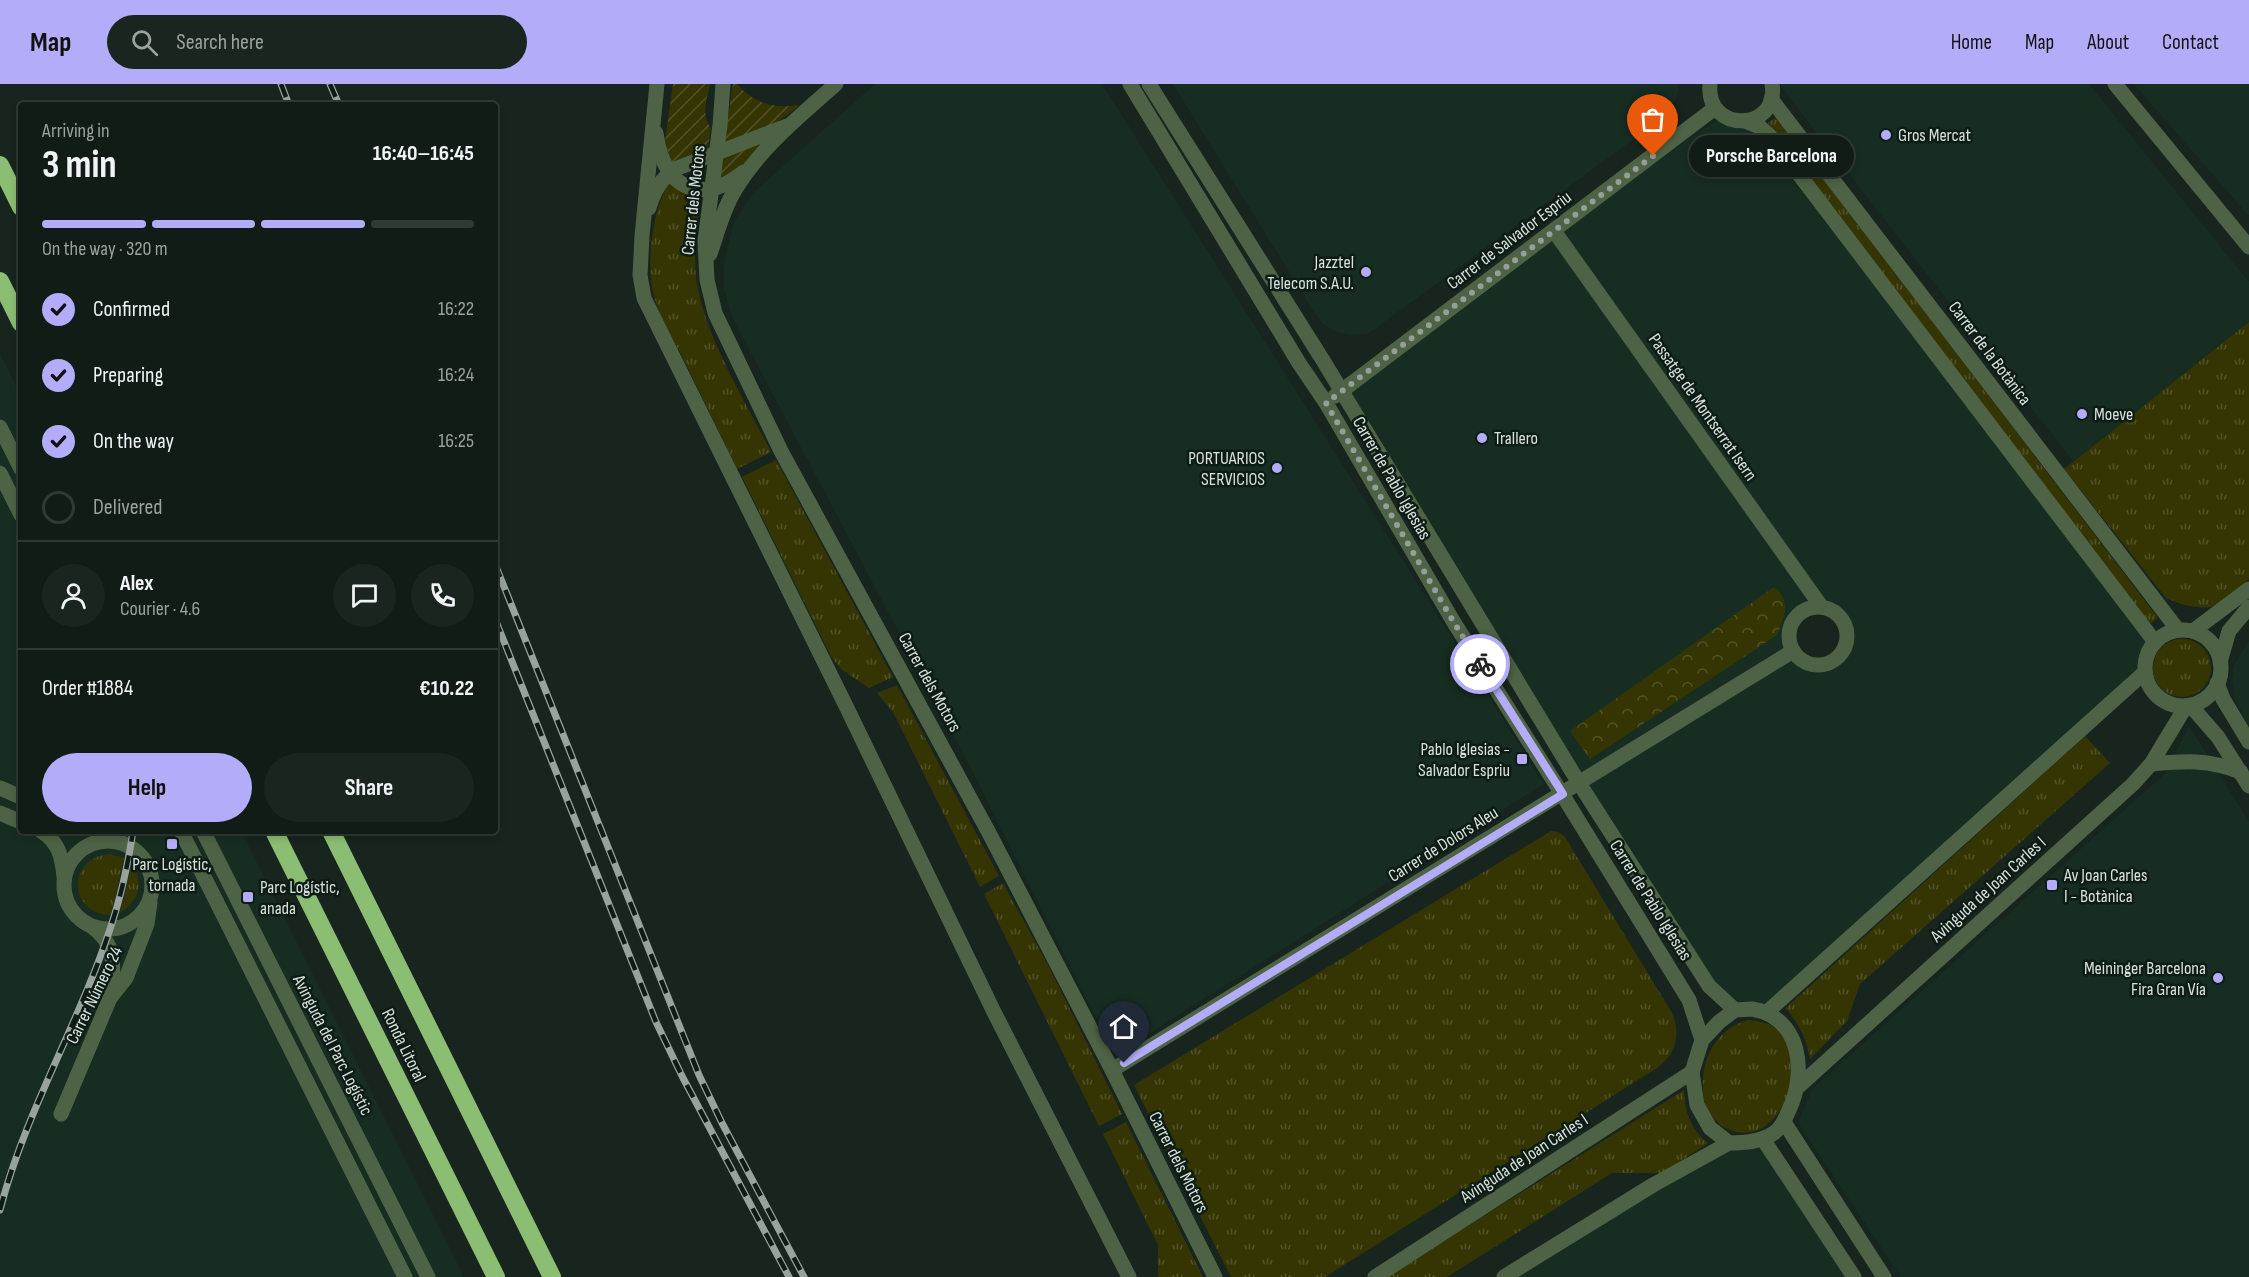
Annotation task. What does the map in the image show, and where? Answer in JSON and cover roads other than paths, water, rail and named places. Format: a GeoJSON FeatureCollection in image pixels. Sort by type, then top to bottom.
{"type":"FeatureCollection","features":[{"type":"Feature","properties":{"kind":"highway"},"geometry":{"type":"LineString","coordinates":[[0,165],[18,201]]}},
{"type":"Feature","properties":{"kind":"highway"},"geometry":{"type":"LineString","coordinates":[[0,281],[18,317]]}},
{"type":"Feature","properties":{"kind":"highway","name":"Ronda Litoral"},"geometry":{"type":"LineString","coordinates":[[275,834],[496,1277]]}},
{"type":"Feature","properties":{"kind":"highway","name":"Ronda Litoral"},"geometry":{"type":"LineString","coordinates":[[332,834],[552,1277]]}},
{"type":"Feature","properties":{"kind":"street"},"geometry":{"type":"LineString","coordinates":[[657,84],[642,236],[640,275],[644,298],[846,706],[989,1002],[1129,1277]]}},
{"type":"Feature","properties":{"kind":"street","name":"Carrer dels Motors"},"geometry":{"type":"LineString","coordinates":[[723,84],[717,152],[706,230],[705,266],[714,314],[781,451],[974,804],[1112,1070],[1215,1277]]}},
{"type":"Feature","properties":{"kind":"street"},"geometry":{"type":"LineString","coordinates":[[705,266],[733,192],[748,170],[790,125],[836,84]]}},
{"type":"Feature","properties":{"kind":"street","name":"Carrer de Pablo Iglesias"},"geometry":{"type":"LineString","coordinates":[[1130,84],[1299,363],[1326,403],[1468,646],[1563,794],[1689,1000],[1702,1040]]}},
{"type":"Feature","properties":{"kind":"street","name":"Carrer de Pablo Iglesias"},"geometry":{"type":"LineString","coordinates":[[1149,84],[1342,391],[1579,783],[1709,986],[1735,1010]]}},
{"type":"Feature","properties":{"kind":"street"},"geometry":{"type":"LineString","coordinates":[[1710,84],[1711,100],[1723,116],[1733,121],[1744,121],[1760,127],[1769,135],[2155,642]]}},
{"type":"Feature","properties":{"kind":"street"},"geometry":{"type":"LineString","coordinates":[[2115,84],[2249,247]]}},
{"type":"Feature","properties":{"kind":"street"},"geometry":{"type":"LineString","coordinates":[[1744,121],[1762,114],[1772,92]]}},
{"type":"Feature","properties":{"kind":"street","name":"Carrer de la Botànica"},"geometry":{"type":"LineString","coordinates":[[1772,92],[2186,631]]}},
{"type":"Feature","properties":{"kind":"street","name":"Carrer de Salvador Espriu"},"geometry":{"type":"LineString","coordinates":[[1326,403],[1715,108]]}},
{"type":"Feature","properties":{"kind":"street"},"geometry":{"type":"LineString","coordinates":[[653,112],[658,148],[669,173],[690,187],[712,189],[748,170]]}},
{"type":"Feature","properties":{"kind":"street"},"geometry":{"type":"LineString","coordinates":[[642,236],[653,195],[669,173],[685,164],[790,125]]}},
{"type":"Feature","properties":{"kind":"street","name":"Passatge de Montserrat Isern"},"geometry":{"type":"LineString","coordinates":[[1554,231],[1821,606]]}},
{"type":"Feature","properties":{"kind":"street"},"geometry":{"type":"LineString","coordinates":[[0,427],[18,463]]}},
{"type":"Feature","properties":{"kind":"street"},"geometry":{"type":"LineString","coordinates":[[0,473],[18,509]]}},
{"type":"Feature","properties":{"kind":"street"},"geometry":{"type":"LineString","coordinates":[[2249,589],[2186,631],[2165,634],[2155,642],[2147,655],[2145,672],[2149,687],[2157,697],[2169,703],[2188,705],[2199,702],[2210,694],[2217,683],[2220,662],[2229,632],[2249,607]]}},
{"type":"Feature","properties":{"kind":"street"},"geometry":{"type":"LineString","coordinates":[[1821,606],[1831,609],[1844,621],[1847,634],[1843,651],[1836,659],[1823,665],[1803,661],[1793,651],[1789,633],[1796,616],[1811,607],[1821,606]]}},
{"type":"Feature","properties":{"kind":"street"},"geometry":{"type":"LineString","coordinates":[[2186,631],[2208,640],[2216,650],[2220,662]]}},
{"type":"Feature","properties":{"kind":"street"},"geometry":{"type":"LineString","coordinates":[[1468,646],[1489,632]]}},
{"type":"Feature","properties":{"kind":"street","name":"Carrer de Dolors Aleu"},"geometry":{"type":"LineString","coordinates":[[1112,1070],[1793,651]]}},
{"type":"Feature","properties":{"kind":"street"},"geometry":{"type":"LineString","coordinates":[[1767,1012],[2145,672]]}},
{"type":"Feature","properties":{"kind":"street"},"geometry":{"type":"LineString","coordinates":[[1498,693],[1519,683]]}},
{"type":"Feature","properties":{"kind":"street"},"geometry":{"type":"LineString","coordinates":[[2217,683],[2223,699],[2249,742]]}},
{"type":"Feature","properties":{"kind":"street"},"geometry":{"type":"LineString","coordinates":[[2188,705],[2218,737],[2245,779]]}},
{"type":"Feature","properties":{"kind":"street","name":"Avinguda de Joan Carles I"},"geometry":{"type":"LineString","coordinates":[[1798,1087],[2133,784],[2151,764],[2188,705]]}},
{"type":"Feature","properties":{"kind":"street"},"geometry":{"type":"LineString","coordinates":[[2151,764],[2185,760],[2206,762],[2245,779]]}},
{"type":"Feature","properties":{"kind":"street"},"geometry":{"type":"LineString","coordinates":[[0,789],[18,796]]}},
{"type":"Feature","properties":{"kind":"street"},"geometry":{"type":"LineString","coordinates":[[0,813],[18,821]]}},
{"type":"Feature","properties":{"kind":"street"},"geometry":{"type":"LineString","coordinates":[[46,834],[59,849],[65,895],[70,906],[77,916],[104,937],[111,950],[113,968],[110,998]]}},
{"type":"Feature","properties":{"kind":"street"},"geometry":{"type":"LineString","coordinates":[[87,923],[99,928],[111,928],[130,922],[141,914],[148,903],[151,891],[151,878],[140,855],[106,834]]}},
{"type":"Feature","properties":{"kind":"street"},"geometry":{"type":"LineString","coordinates":[[183,834],[405,1277]]}},
{"type":"Feature","properties":{"kind":"street","name":"Avinguda del Parc Logístic"},"geometry":{"type":"LineString","coordinates":[[205,834],[428,1277]]}},
{"type":"Feature","properties":{"kind":"street"},"geometry":{"type":"LineString","coordinates":[[64,883],[69,865],[80,851],[90,844],[102,841],[122,843]]}},
{"type":"Feature","properties":{"kind":"street","name":"Carrer Número 24"},"geometry":{"type":"LineString","coordinates":[[61,1114],[110,998],[126,978],[142,940],[147,924],[151,891]]}},
{"type":"Feature","properties":{"kind":"street"},"geometry":{"type":"LineString","coordinates":[[1504,1277],[1653,1185],[1729,1143],[1763,1139],[1784,1122],[1798,1087],[1799,1067],[1788,1030],[1767,1012],[1735,1010],[1719,1022],[1702,1040],[1692,1072],[1697,1105],[1710,1128],[1729,1143]]}},
{"type":"Feature","properties":{"kind":"street","name":"Avinguda de Joan Carles I"},"geometry":{"type":"LineString","coordinates":[[1375,1277],[1692,1072]]}},
{"type":"Feature","properties":{"kind":"street"},"geometry":{"type":"LineString","coordinates":[[1784,1122],[1884,1277]]}},
{"type":"Feature","properties":{"kind":"street"},"geometry":{"type":"LineString","coordinates":[[1763,1139],[1854,1277]]}},
{"type":"Feature","properties":{"kind":"railway"},"geometry":{"type":"LineString","coordinates":[[281,84],[288,102]]}},
{"type":"Feature","properties":{"kind":"railway"},"geometry":{"type":"LineString","coordinates":[[330,84],[338,102]]}},
{"type":"Feature","properties":{"kind":"railway"},"geometry":{"type":"LineString","coordinates":[[498,572],[699,1075],[804,1277]]}},
{"type":"Feature","properties":{"kind":"railway"},"geometry":{"type":"LineString","coordinates":[[498,627],[656,1022],[683,1078],[789,1277]]}},
{"type":"Feature","properties":{"kind":"railway"},"geometry":{"type":"LineString","coordinates":[[0,1210],[23,1138],[83,999],[110,929],[124,880],[133,834]]}},
{"type":"Feature","properties":{"kind":"place","name":"Gros Mercat"},"geometry":{"type":"Point","coordinates":[1886,135]}},
{"type":"Feature","properties":{"kind":"place","name":"Porsche Barcelona"},"geometry":{"type":"Point","coordinates":[1653,156]}},
{"type":"Feature","properties":{"kind":"place","name":"Jazztel Telecom S.A.U."},"geometry":{"type":"Point","coordinates":[1366,272]}},
{"type":"Feature","properties":{"kind":"place","name":"Moeve"},"geometry":{"type":"Point","coordinates":[2082,414]}},
{"type":"Feature","properties":{"kind":"place","name":"Trallero"},"geometry":{"type":"Point","coordinates":[1482,438]}},
{"type":"Feature","properties":{"kind":"place","name":"PORTUARIOS SERVICIOS"},"geometry":{"type":"Point","coordinates":[1277,468]}},
{"type":"Feature","properties":{"kind":"place","name":"Pablo Iglesias - Salvador Espriu"},"geometry":{"type":"Point","coordinates":[1522,759]}},
{"type":"Feature","properties":{"kind":"place","name":"Parc Logístic, tornada"},"geometry":{"type":"Point","coordinates":[172,844]}},
{"type":"Feature","properties":{"kind":"place","name":"Av Joan Carles I - Botànica"},"geometry":{"type":"Point","coordinates":[2052,885]}},
{"type":"Feature","properties":{"kind":"place","name":"Parc Logístic, anada"},"geometry":{"type":"Point","coordinates":[248,897]}},
{"type":"Feature","properties":{"kind":"place","name":"Meininger Barcelona Fira Gran Vía"},"geometry":{"type":"Point","coordinates":[2218,978]}}]}
